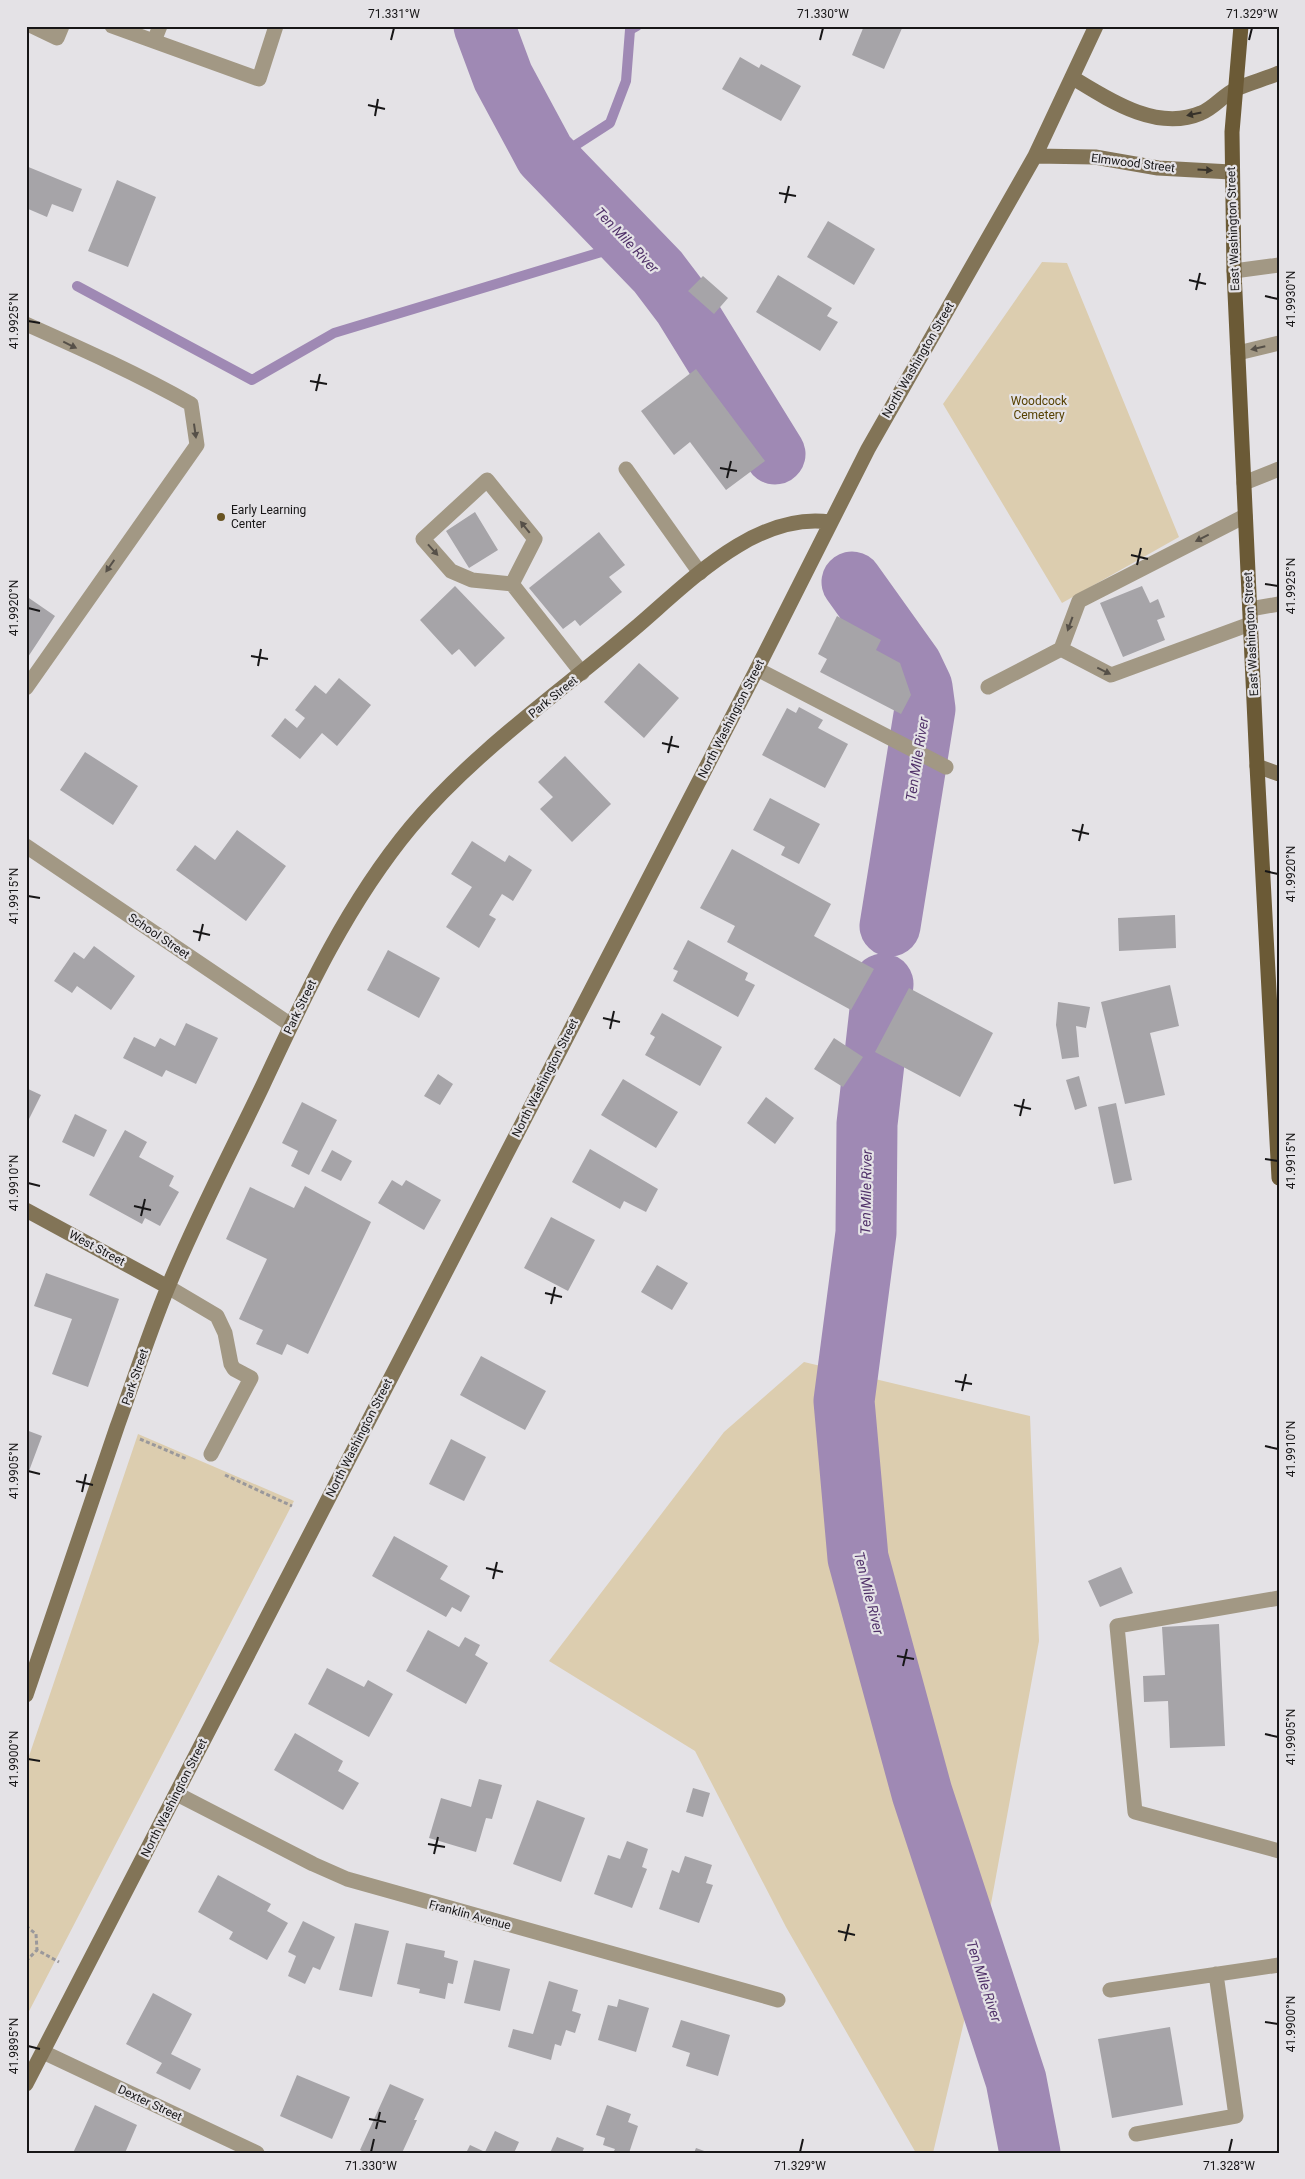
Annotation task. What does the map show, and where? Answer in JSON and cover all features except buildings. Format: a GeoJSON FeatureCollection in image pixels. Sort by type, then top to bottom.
{"type":"FeatureCollection","features":[{"type":"Feature","properties":{"kind":"main road"},"geometry":{"type":"LineString","coordinates":[[1096,26],[1073,78],[1105,98],[1135,112],[1172,119],[1201,113],[1235,90],[1279,73]]}},
{"type":"Feature","properties":{"kind":"main road"},"geometry":{"type":"LineString","coordinates":[[1235,90],[1241,26]]}},
{"type":"Feature","properties":{"kind":"main road","name":"North Washington Street"},"geometry":{"type":"LineString","coordinates":[[26,2084],[757,669],[830,522],[903,385],[1035,156],[1073,78]]}},
{"type":"Feature","properties":{"kind":"main road","name":"East Washington Street"},"geometry":{"type":"LineString","coordinates":[[1235,90],[1231,172],[1234,270],[1257,766],[1279,1178]]}},
{"type":"Feature","properties":{"kind":"main road","name":"Elmwood Street"},"geometry":{"type":"LineString","coordinates":[[1035,156],[1095,157],[1158,168],[1231,172]]}},
{"type":"Feature","properties":{"kind":"main road","name":"Park Street"},"geometry":{"type":"LineString","coordinates":[[26,1695],[101,1473],[168,1287],[291,1025],[345,923],[379,869],[414,824],[492,747],[700,573],[731,550],[764,532],[789,523],[811,519],[830,522]]}},
{"type":"Feature","properties":{"kind":"main road"},"geometry":{"type":"LineString","coordinates":[[1257,766],[1279,774]]}},
{"type":"Feature","properties":{"kind":"main road","name":"West Street"},"geometry":{"type":"LineString","coordinates":[[26,1210],[168,1287]]}},
{"type":"Feature","properties":{"kind":"street"},"geometry":{"type":"LineString","coordinates":[[32,26],[57,38],[62,26]]}},
{"type":"Feature","properties":{"kind":"street"},"geometry":{"type":"LineString","coordinates":[[112,26],[259,79],[276,26]]}},
{"type":"Feature","properties":{"kind":"street"},"geometry":{"type":"LineString","coordinates":[[154,42],[160,26]]}},
{"type":"Feature","properties":{"kind":"street"},"geometry":{"type":"LineString","coordinates":[[1234,270],[1279,265]]}},
{"type":"Feature","properties":{"kind":"street"},"geometry":{"type":"LineString","coordinates":[[26,324],[99,359],[142,376],[191,404],[197,445],[26,688]]}},
{"type":"Feature","properties":{"kind":"street"},"geometry":{"type":"LineString","coordinates":[[1238,353],[1279,344]]}},
{"type":"Feature","properties":{"kind":"street"},"geometry":{"type":"LineString","coordinates":[[626,469],[700,573]]}},
{"type":"Feature","properties":{"kind":"street"},"geometry":{"type":"LineString","coordinates":[[1244,482],[1279,469]]}},
{"type":"Feature","properties":{"kind":"street"},"geometry":{"type":"LineString","coordinates":[[512,584],[535,539],[487,480],[422,539],[451,571],[472,580],[512,584],[582,673]]}},
{"type":"Feature","properties":{"kind":"street"},"geometry":{"type":"LineString","coordinates":[[988,687],[1061,649],[1079,601],[1245,516]]}},
{"type":"Feature","properties":{"kind":"street"},"geometry":{"type":"LineString","coordinates":[[1061,649],[1112,675],[1279,604]]}},
{"type":"Feature","properties":{"kind":"street"},"geometry":{"type":"LineString","coordinates":[[757,669],[946,767]]}},
{"type":"Feature","properties":{"kind":"street","name":"School Street"},"geometry":{"type":"LineString","coordinates":[[26,846],[291,1025]]}},
{"type":"Feature","properties":{"kind":"street"},"geometry":{"type":"LineString","coordinates":[[168,1287],[218,1316],[225,1333],[230,1364],[234,1369],[251,1378],[211,1454]]}},
{"type":"Feature","properties":{"kind":"street"},"geometry":{"type":"LineString","coordinates":[[1279,1598],[1118,1626],[1135,1812],[1279,1852]]}},
{"type":"Feature","properties":{"kind":"street","name":"Franklin Avenue"},"geometry":{"type":"LineString","coordinates":[[176,1794],[313,1864],[347,1879],[778,2000]]}},
{"type":"Feature","properties":{"kind":"street"},"geometry":{"type":"LineString","coordinates":[[1110,1990],[1279,1965]]}},
{"type":"Feature","properties":{"kind":"street"},"geometry":{"type":"LineString","coordinates":[[1136,2134],[1236,2116],[1216,1974]]}},
{"type":"Feature","properties":{"kind":"street","name":"Dexter Street"},"geometry":{"type":"LineString","coordinates":[[43,2052],[257,2153]]}},
{"type":"Feature","properties":{"kind":"path"},"geometry":{"type":"LineString","coordinates":[[1279,220],[1279,241]]}},
{"type":"Feature","properties":{"kind":"path"},"geometry":{"type":"LineString","coordinates":[[277,1498],[292,1506]]}},
{"type":"Feature","properties":{"kind":"path"},"geometry":{"type":"LineString","coordinates":[[26,1926],[36,1934],[37,1950],[26,1961]]}},
{"type":"Feature","properties":{"kind":"path"},"geometry":{"type":"LineString","coordinates":[[37,1950],[59,1962]]}},
{"type":"Feature","properties":{"kind":"green space","name":"Woodcock Cemetery"},"geometry":{"type":"Polygon","coordinates":[[[1042,262],[1067,263],[1179,537],[1062,603],[943,404],[1042,262]]]}},
{"type":"Feature","properties":{"kind":"green space"},"geometry":{"type":"Polygon","coordinates":[[[804,1362],[1030,1416],[1039,1641],[988,1920],[933,2153],[916,2153],[786,1927],[695,1751],[549,1661],[724,1432],[804,1362]]]}},
{"type":"Feature","properties":{"kind":"green space"},"geometry":{"type":"Polygon","coordinates":[[[138,1434],[294,1501],[26,2017],[26,1765],[138,1434]]]}},
{"type":"Feature","properties":{"kind":"waterway","name":"Ten Mile River"},"geometry":{"type":"LineString","coordinates":[[484,26],[503,77],[545,155],[658,272],[683,305],[775,454]]}},
{"type":"Feature","properties":{"kind":"waterway"},"geometry":{"type":"LineString","coordinates":[[551,161],[610,123],[626,81],[630,30],[637,26]]}},
{"type":"Feature","properties":{"kind":"waterway"},"geometry":{"type":"LineString","coordinates":[[77,286],[252,380],[334,333],[631,243]]}},
{"type":"Feature","properties":{"kind":"waterway","name":"Ten Mile River"},"geometry":{"type":"LineString","coordinates":[[852,582],[912,666],[922,687],[925,709],[890,926]]}},
{"type":"Feature","properties":{"kind":"waterway","name":"Ten Mile River"},"geometry":{"type":"LineString","coordinates":[[883,984],[867,1124],[866,1233],[844,1401],[858,1558],[922,1793],[1016,2080],[1030,2153]]}},
{"type":"Feature","properties":{"kind":"place","name":"Early Learning Center"},"geometry":{"type":"Point","coordinates":[221,517]}}]}
